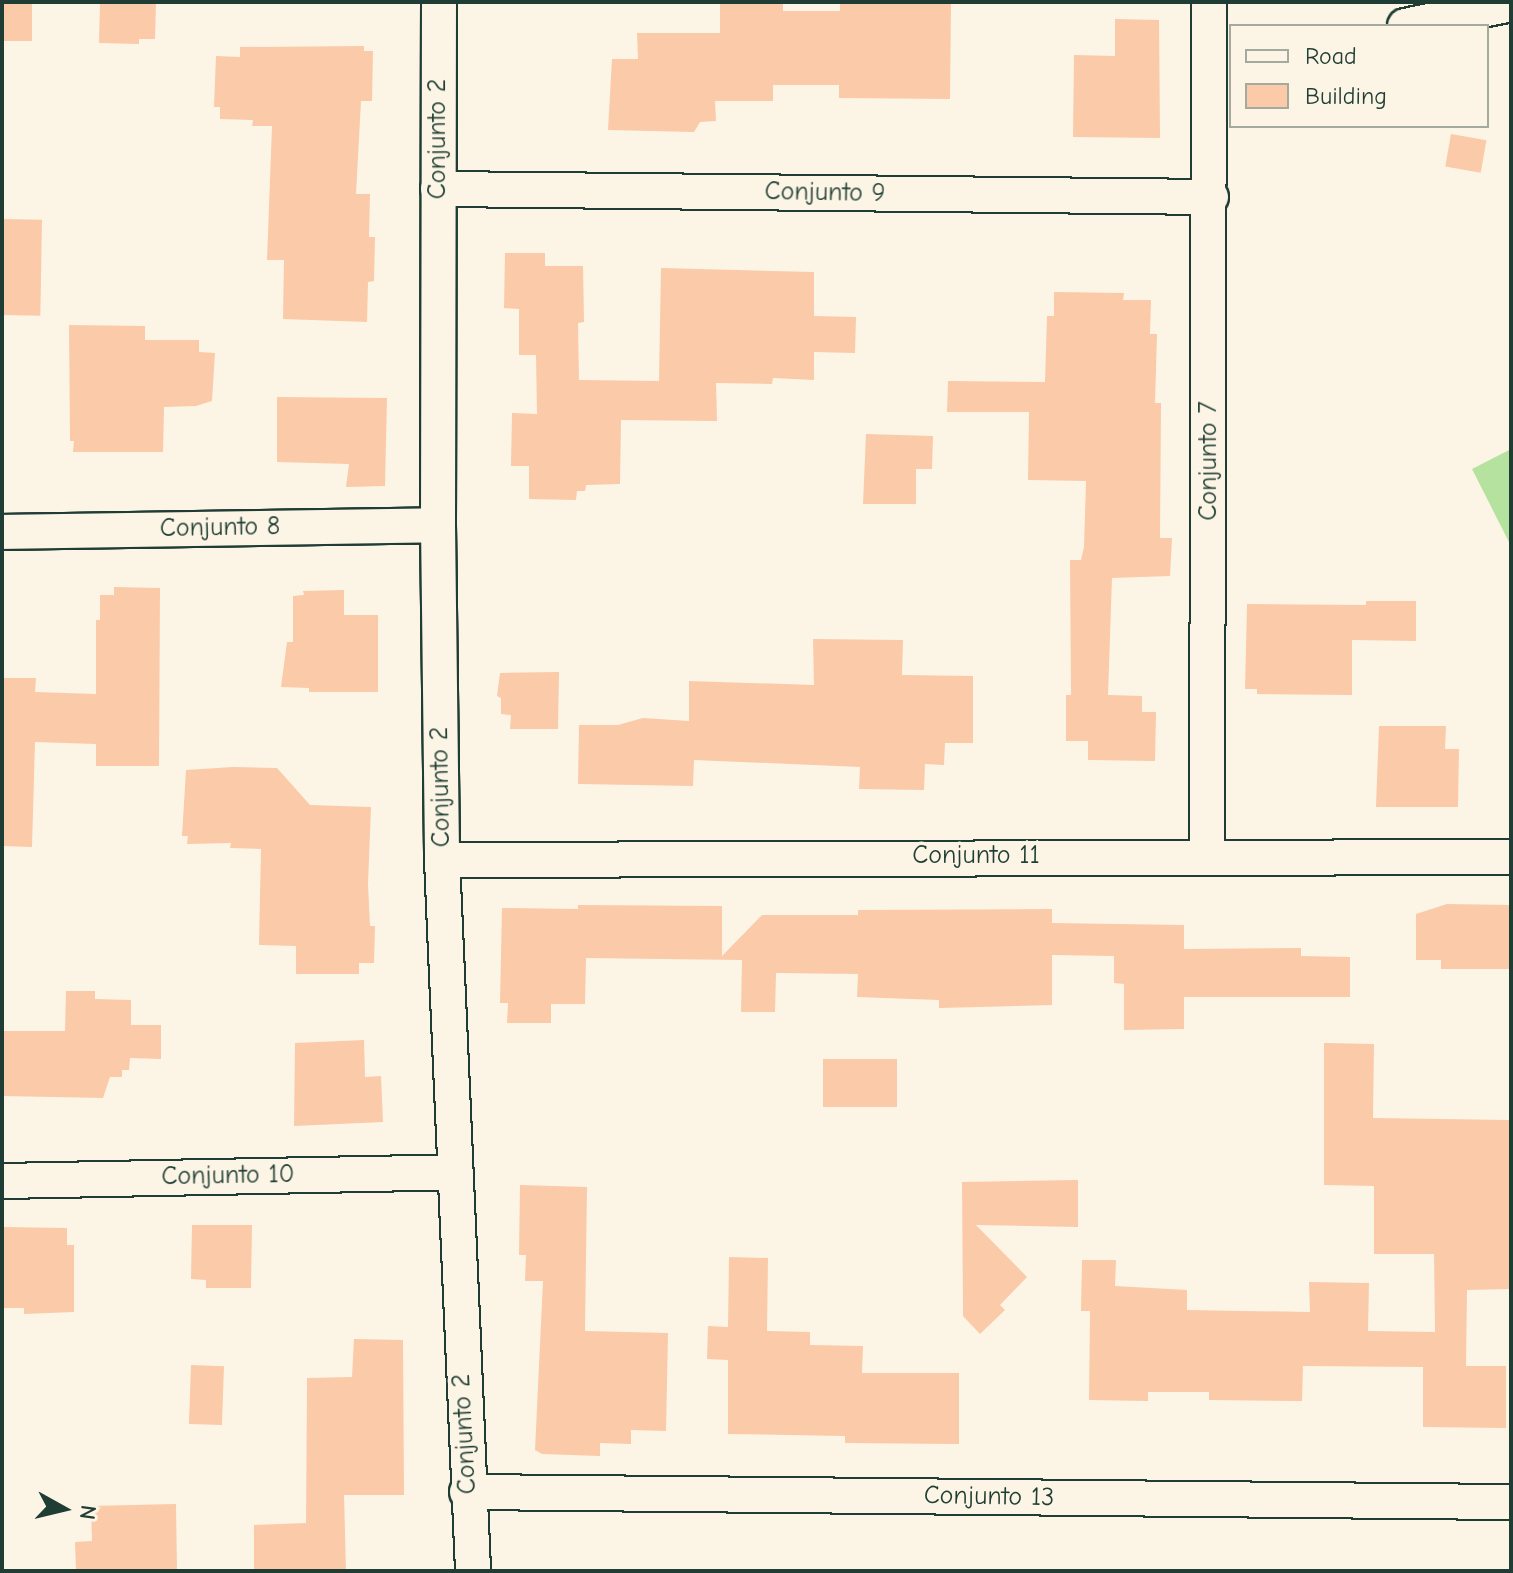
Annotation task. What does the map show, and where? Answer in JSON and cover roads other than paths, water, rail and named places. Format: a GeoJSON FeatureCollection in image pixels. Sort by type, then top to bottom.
{"type":"FeatureCollection","features":[{"type":"Feature","properties":{"kind":"street","name":"Conjunto 2"},"geometry":{"type":"LineString","coordinates":[[439,2],[438,525],[442,860],[467,1492],[473,1571]]}},
{"type":"Feature","properties":{"kind":"street","name":"Conjunto 7"},"geometry":{"type":"LineString","coordinates":[[1207,855],[1211,197],[1220,65],[1209,2]]}},
{"type":"Feature","properties":{"kind":"street"},"geometry":{"type":"LineString","coordinates":[[1415,24],[1511,4]]}},
{"type":"Feature","properties":{"kind":"street","name":"Conjunto 9"},"geometry":{"type":"LineString","coordinates":[[438,189],[1211,197]]}},
{"type":"Feature","properties":{"kind":"street","name":"Conjunto 8"},"geometry":{"type":"LineString","coordinates":[[2,532],[438,525]]}},
{"type":"Feature","properties":{"kind":"street","name":"Conjunto 11"},"geometry":{"type":"LineString","coordinates":[[442,860],[1207,855],[1511,857]]}},
{"type":"Feature","properties":{"kind":"street","name":"Conjunto 10"},"geometry":{"type":"LineString","coordinates":[[2,1181],[454,1172]]}},
{"type":"Feature","properties":{"kind":"street","name":"Conjunto 13"},"geometry":{"type":"LineString","coordinates":[[467,1492],[1511,1502]]}}]}
